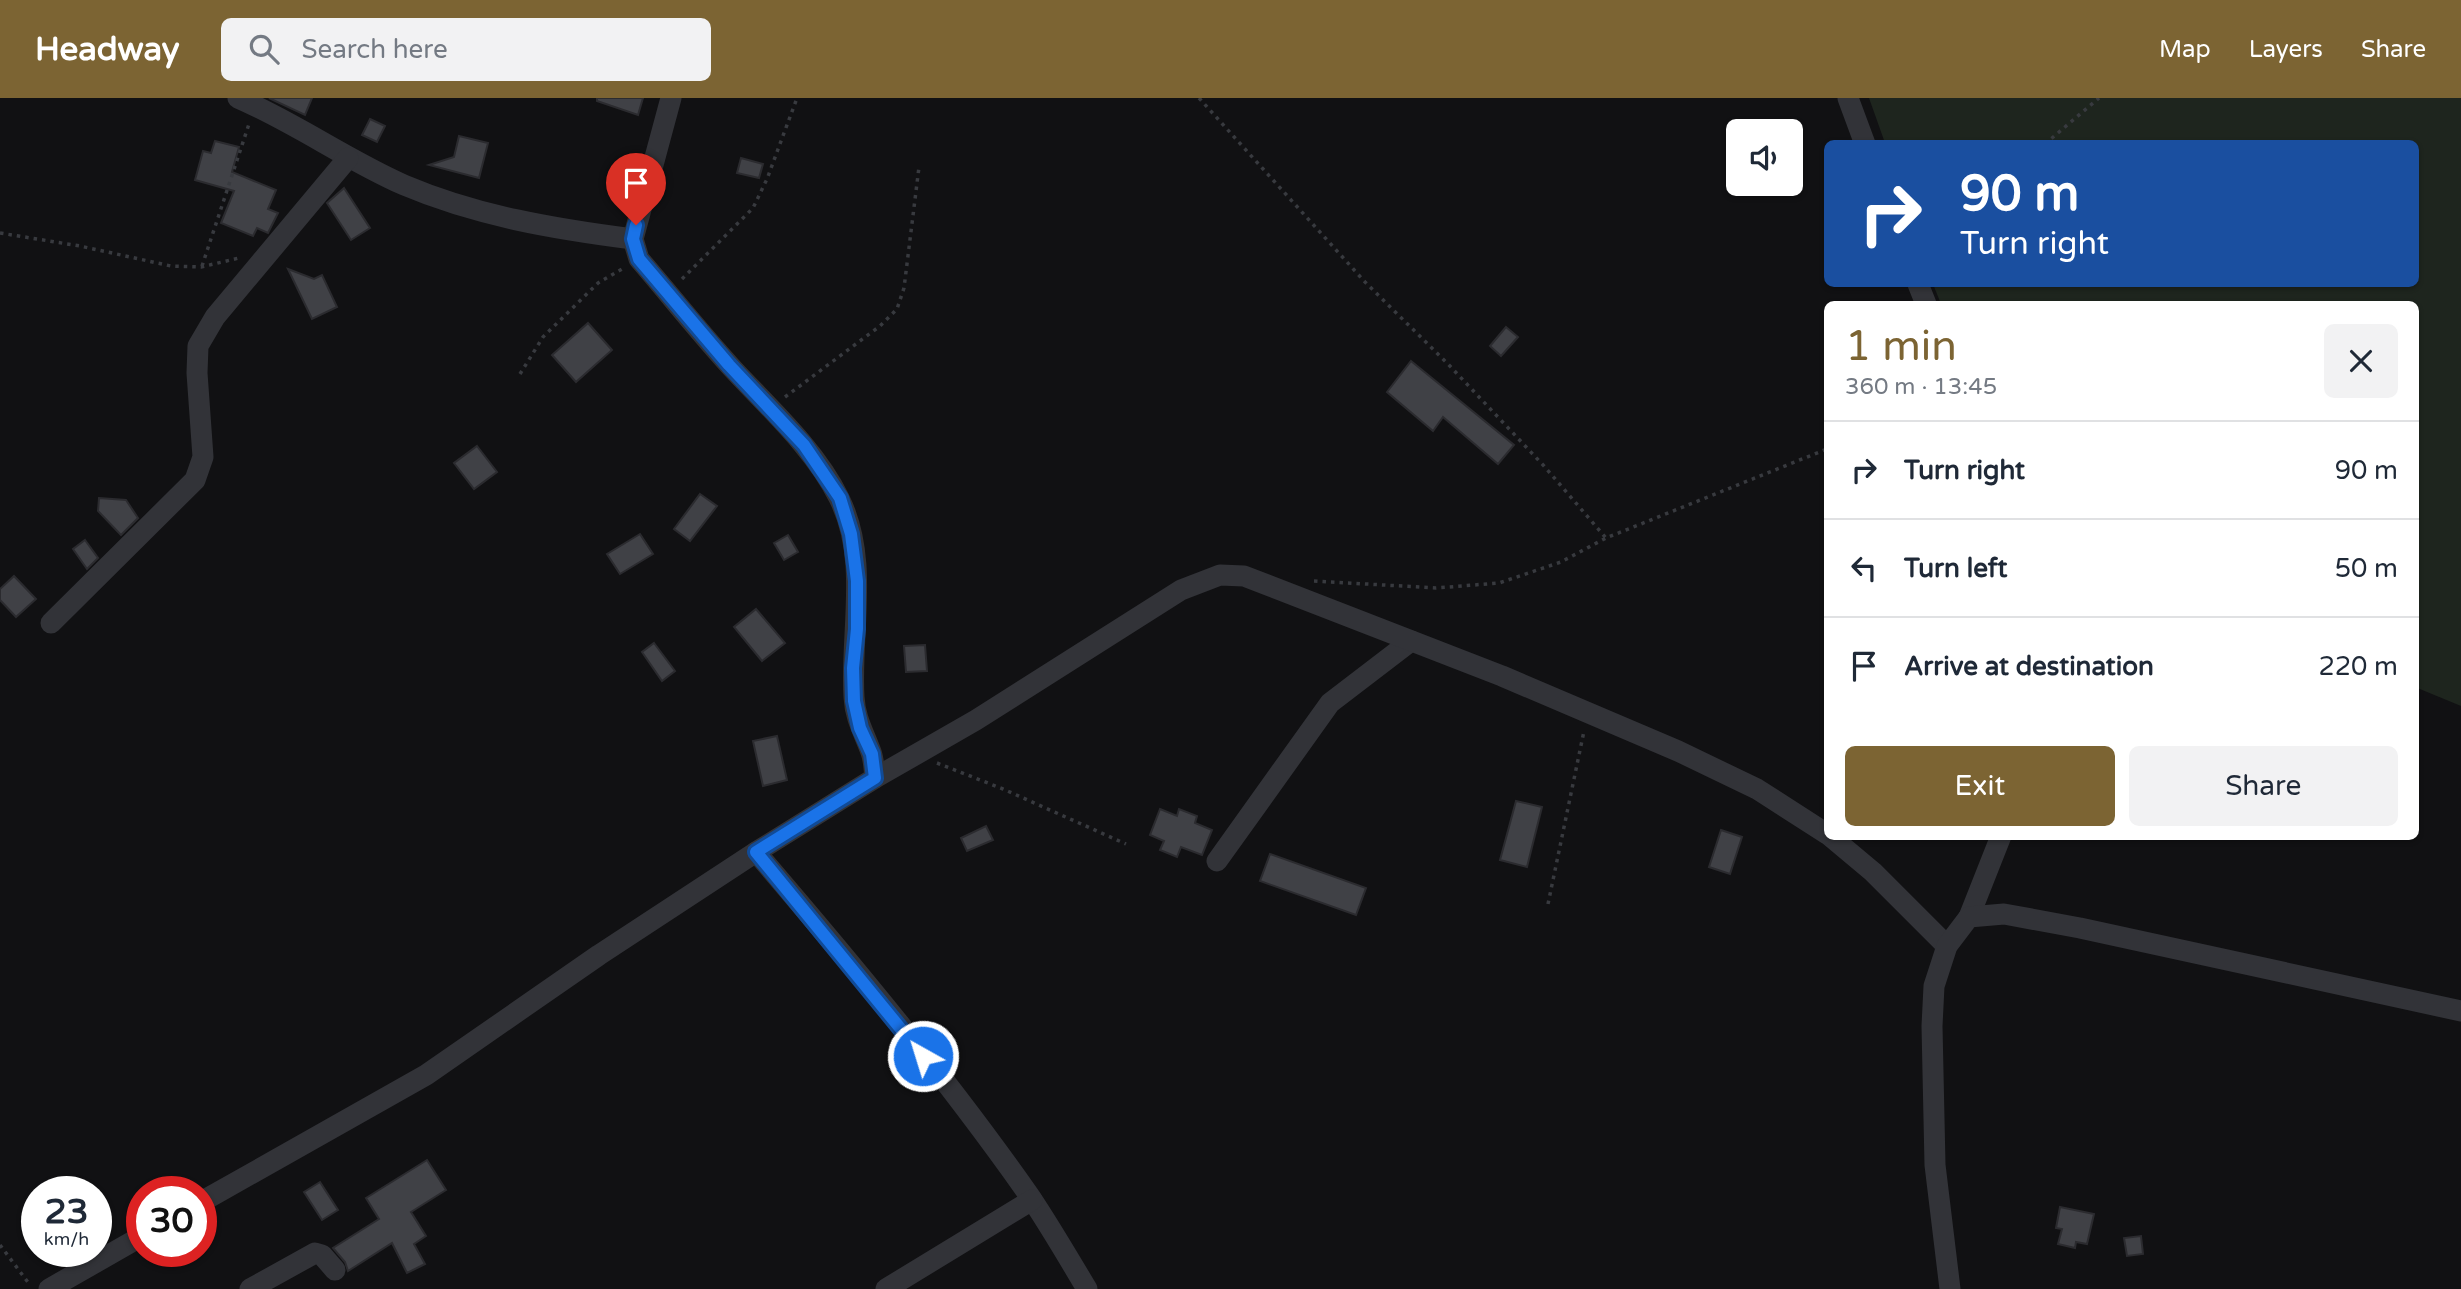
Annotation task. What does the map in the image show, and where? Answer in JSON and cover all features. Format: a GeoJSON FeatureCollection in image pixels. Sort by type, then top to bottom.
{"type":"FeatureCollection","features":[{"type":"Feature","properties":{"kind":"street"},"geometry":{"type":"LineString","coordinates":[[636,249],[646,183],[671,98]]}},
{"type":"Feature","properties":{"kind":"street"},"geometry":{"type":"LineString","coordinates":[[1849,98],[1864,140]]}},
{"type":"Feature","properties":{"kind":"street"},"geometry":{"type":"LineString","coordinates":[[247,102],[348,158],[406,186],[491,214],[636,249],[668,294],[804,445],[840,498],[851,534],[857,581],[854,701],[860,728],[872,754],[875,778]]}},
{"type":"Feature","properties":{"kind":"street"},"geometry":{"type":"LineString","coordinates":[[51,623],[195,480],[203,457],[197,373],[198,346],[215,317],[348,158]]}},
{"type":"Feature","properties":{"kind":"street"},"geometry":{"type":"LineString","coordinates":[[217,1193],[426,1075],[599,955],[756,852],[875,778],[976,720],[1181,590],[1220,575],[1244,576],[1588,712],[1758,789],[1824,832]]}},
{"type":"Feature","properties":{"kind":"street"},"geometry":{"type":"LineString","coordinates":[[1217,862],[1330,703],[1411,641]]}},
{"type":"Feature","properties":{"kind":"street"},"geometry":{"type":"LineString","coordinates":[[1835,840],[1873,872],[1947,946]]}},
{"type":"Feature","properties":{"kind":"street"},"geometry":{"type":"LineString","coordinates":[[1950,1289],[1934,1165],[1934,986],[1947,946],[1969,916],[1999,840]]}},
{"type":"Feature","properties":{"kind":"street"},"geometry":{"type":"LineString","coordinates":[[756,852],[968,1112],[1032,1200],[1087,1289]]}},
{"type":"Feature","properties":{"kind":"street"},"geometry":{"type":"LineString","coordinates":[[1969,916],[2004,914],[2080,928],[2461,1011]]}},
{"type":"Feature","properties":{"kind":"street"},"geometry":{"type":"LineString","coordinates":[[886,1289],[1032,1200]]}},
{"type":"Feature","properties":{"kind":"street"},"geometry":{"type":"LineString","coordinates":[[49,1289],[126,1245]]}},
{"type":"Feature","properties":{"kind":"street"},"geometry":{"type":"LineString","coordinates":[[250,1289],[315,1253],[321,1255],[335,1270]]}},
{"type":"Feature","properties":{"kind":"path"},"geometry":{"type":"LineString","coordinates":[[668,294],[753,208],[767,179],[797,98]]}},
{"type":"Feature","properties":{"kind":"path"},"geometry":{"type":"LineString","coordinates":[[1199,98],[1365,282],[1448,364],[1544,466],[1606,538]]}},
{"type":"Feature","properties":{"kind":"path"},"geometry":{"type":"LineString","coordinates":[[2050,140],[2099,98]]}},
{"type":"Feature","properties":{"kind":"path"},"geometry":{"type":"LineString","coordinates":[[201,267],[247,102]]}},
{"type":"Feature","properties":{"kind":"path"},"geometry":{"type":"LineString","coordinates":[[769,408],[871,334],[897,309],[904,288],[919,167]]}},
{"type":"Feature","properties":{"kind":"path"},"geometry":{"type":"LineString","coordinates":[[0,233],[80,246],[172,266],[201,267],[270,250]]}},
{"type":"Feature","properties":{"kind":"path"},"geometry":{"type":"LineString","coordinates":[[520,374],[543,337],[636,249]]}},
{"type":"Feature","properties":{"kind":"path"},"geometry":{"type":"LineString","coordinates":[[1313,580],[1436,588],[1499,583],[1561,562],[1606,538],[1824,450]]}},
{"type":"Feature","properties":{"kind":"path"},"geometry":{"type":"LineString","coordinates":[[1548,904],[1588,712]]}},
{"type":"Feature","properties":{"kind":"path"},"geometry":{"type":"LineString","coordinates":[[916,754],[1003,789],[1126,844]]}},
{"type":"Feature","properties":{"kind":"path"},"geometry":{"type":"LineString","coordinates":[[0,1245],[34,1289]]}},
{"type":"Feature","properties":{"kind":"shaded area"},"geometry":{"type":"Polygon","coordinates":[[[1869,98],[2461,98],[2461,706],[2419,689],[2419,301],[1940,301],[1934,287],[2419,287],[2419,140],[1884,140],[1869,98]]]}},
{"type":"Feature","properties":{"kind":"building"},"geometry":{"type":"Polygon","coordinates":[[[269,98],[312,98],[305,115],[269,98]]]}},
{"type":"Feature","properties":{"kind":"building"},"geometry":{"type":"Polygon","coordinates":[[[597,98],[643,98],[638,115],[597,101],[597,98]]]}},
{"type":"Feature","properties":{"kind":"building"},"geometry":{"type":"Polygon","coordinates":[[[370,119],[385,126],[377,142],[362,135],[370,119]]]}},
{"type":"Feature","properties":{"kind":"building"},"geometry":{"type":"Polygon","coordinates":[[[459,136],[488,143],[479,178],[429,165],[454,157],[459,136]]]}},
{"type":"Feature","properties":{"kind":"building"},"geometry":{"type":"Polygon","coordinates":[[[215,141],[239,147],[232,172],[276,190],[268,209],[278,213],[268,233],[257,228],[253,236],[221,223],[234,191],[195,180],[203,151],[211,153],[215,141]]]}},
{"type":"Feature","properties":{"kind":"building"},"geometry":{"type":"Polygon","coordinates":[[[741,158],[763,164],[759,178],[737,173],[741,158]]]}},
{"type":"Feature","properties":{"kind":"building"},"geometry":{"type":"Polygon","coordinates":[[[344,188],[370,228],[351,240],[327,203],[344,188]]]}},
{"type":"Feature","properties":{"kind":"building"},"geometry":{"type":"Polygon","coordinates":[[[288,269],[314,279],[322,275],[337,307],[312,319],[288,269]]]}},
{"type":"Feature","properties":{"kind":"building"},"geometry":{"type":"Polygon","coordinates":[[[588,323],[612,350],[576,382],[552,355],[588,323]]]}},
{"type":"Feature","properties":{"kind":"building"},"geometry":{"type":"Polygon","coordinates":[[[1506,327],[1518,337],[1501,356],[1490,346],[1506,327]]]}},
{"type":"Feature","properties":{"kind":"building"},"geometry":{"type":"Polygon","coordinates":[[[1411,361],[1514,445],[1498,464],[1443,417],[1433,431],[1387,392],[1411,361]]]}},
{"type":"Feature","properties":{"kind":"building"},"geometry":{"type":"Polygon","coordinates":[[[477,446],[497,472],[474,489],[454,463],[477,446]]]}},
{"type":"Feature","properties":{"kind":"building"},"geometry":{"type":"Polygon","coordinates":[[[700,494],[717,506],[690,541],[674,529],[700,494]]]}},
{"type":"Feature","properties":{"kind":"building"},"geometry":{"type":"Polygon","coordinates":[[[99,498],[126,500],[138,518],[121,535],[98,511],[99,498]]]}},
{"type":"Feature","properties":{"kind":"building"},"geometry":{"type":"Polygon","coordinates":[[[640,534],[653,554],[620,574],[607,554],[640,534]]]}},
{"type":"Feature","properties":{"kind":"building"},"geometry":{"type":"Polygon","coordinates":[[[788,535],[798,552],[784,560],[774,543],[788,535]]]}},
{"type":"Feature","properties":{"kind":"building"},"geometry":{"type":"Polygon","coordinates":[[[85,540],[98,558],[87,569],[73,549],[85,540]]]}},
{"type":"Feature","properties":{"kind":"building"},"geometry":{"type":"Polygon","coordinates":[[[14,576],[36,599],[16,617],[0,600],[0,589],[14,576]]]}},
{"type":"Feature","properties":{"kind":"building"},"geometry":{"type":"Polygon","coordinates":[[[756,609],[785,643],[762,661],[734,627],[756,609]]]}},
{"type":"Feature","properties":{"kind":"building"},"geometry":{"type":"Polygon","coordinates":[[[654,643],[675,671],[662,681],[642,652],[654,643]]]}},
{"type":"Feature","properties":{"kind":"building"},"geometry":{"type":"Polygon","coordinates":[[[925,645],[927,671],[906,672],[904,646],[925,645]]]}},
{"type":"Feature","properties":{"kind":"building"},"geometry":{"type":"Polygon","coordinates":[[[777,736],[787,780],[763,786],[753,741],[777,736]]]}},
{"type":"Feature","properties":{"kind":"building"},"geometry":{"type":"Polygon","coordinates":[[[1516,801],[1542,807],[1527,867],[1500,860],[1516,801]]]}},
{"type":"Feature","properties":{"kind":"building"},"geometry":{"type":"Polygon","coordinates":[[[1160,809],[1177,816],[1179,809],[1197,816],[1195,823],[1212,830],[1202,855],[1181,847],[1177,857],[1160,850],[1164,841],[1150,835],[1160,809]]]}},
{"type":"Feature","properties":{"kind":"building"},"geometry":{"type":"Polygon","coordinates":[[[986,826],[993,840],[967,851],[961,838],[986,826]]]}},
{"type":"Feature","properties":{"kind":"building"},"geometry":{"type":"Polygon","coordinates":[[[1721,830],[1742,837],[1730,874],[1709,867],[1721,830]]]}},
{"type":"Feature","properties":{"kind":"building"},"geometry":{"type":"Polygon","coordinates":[[[1270,854],[1366,888],[1356,915],[1260,881],[1270,854]]]}},
{"type":"Feature","properties":{"kind":"building"},"geometry":{"type":"Polygon","coordinates":[[[427,1160],[446,1190],[411,1212],[426,1236],[414,1244],[425,1264],[407,1273],[392,1243],[348,1271],[345,1262],[333,1248],[379,1219],[366,1198],[427,1160]]]}},
{"type":"Feature","properties":{"kind":"building"},"geometry":{"type":"Polygon","coordinates":[[[320,1182],[338,1210],[322,1220],[304,1192],[320,1182]]]}},
{"type":"Feature","properties":{"kind":"building"},"geometry":{"type":"Polygon","coordinates":[[[2060,1207],[2094,1214],[2087,1244],[2076,1242],[2075,1248],[2058,1244],[2062,1229],[2056,1228],[2060,1207]]]}},
{"type":"Feature","properties":{"kind":"building"},"geometry":{"type":"Polygon","coordinates":[[[2141,1236],[2143,1254],[2127,1256],[2124,1238],[2141,1236]]]}},
{"type":"Feature","properties":{"kind":"route"},"geometry":{"type":"LineString","coordinates":[[636,225],[633,239],[639,259],[729,365],[804,445],[840,498],[851,534],[857,581],[854,701],[860,728],[872,754],[875,778],[756,852],[923,1056]]}}]}
